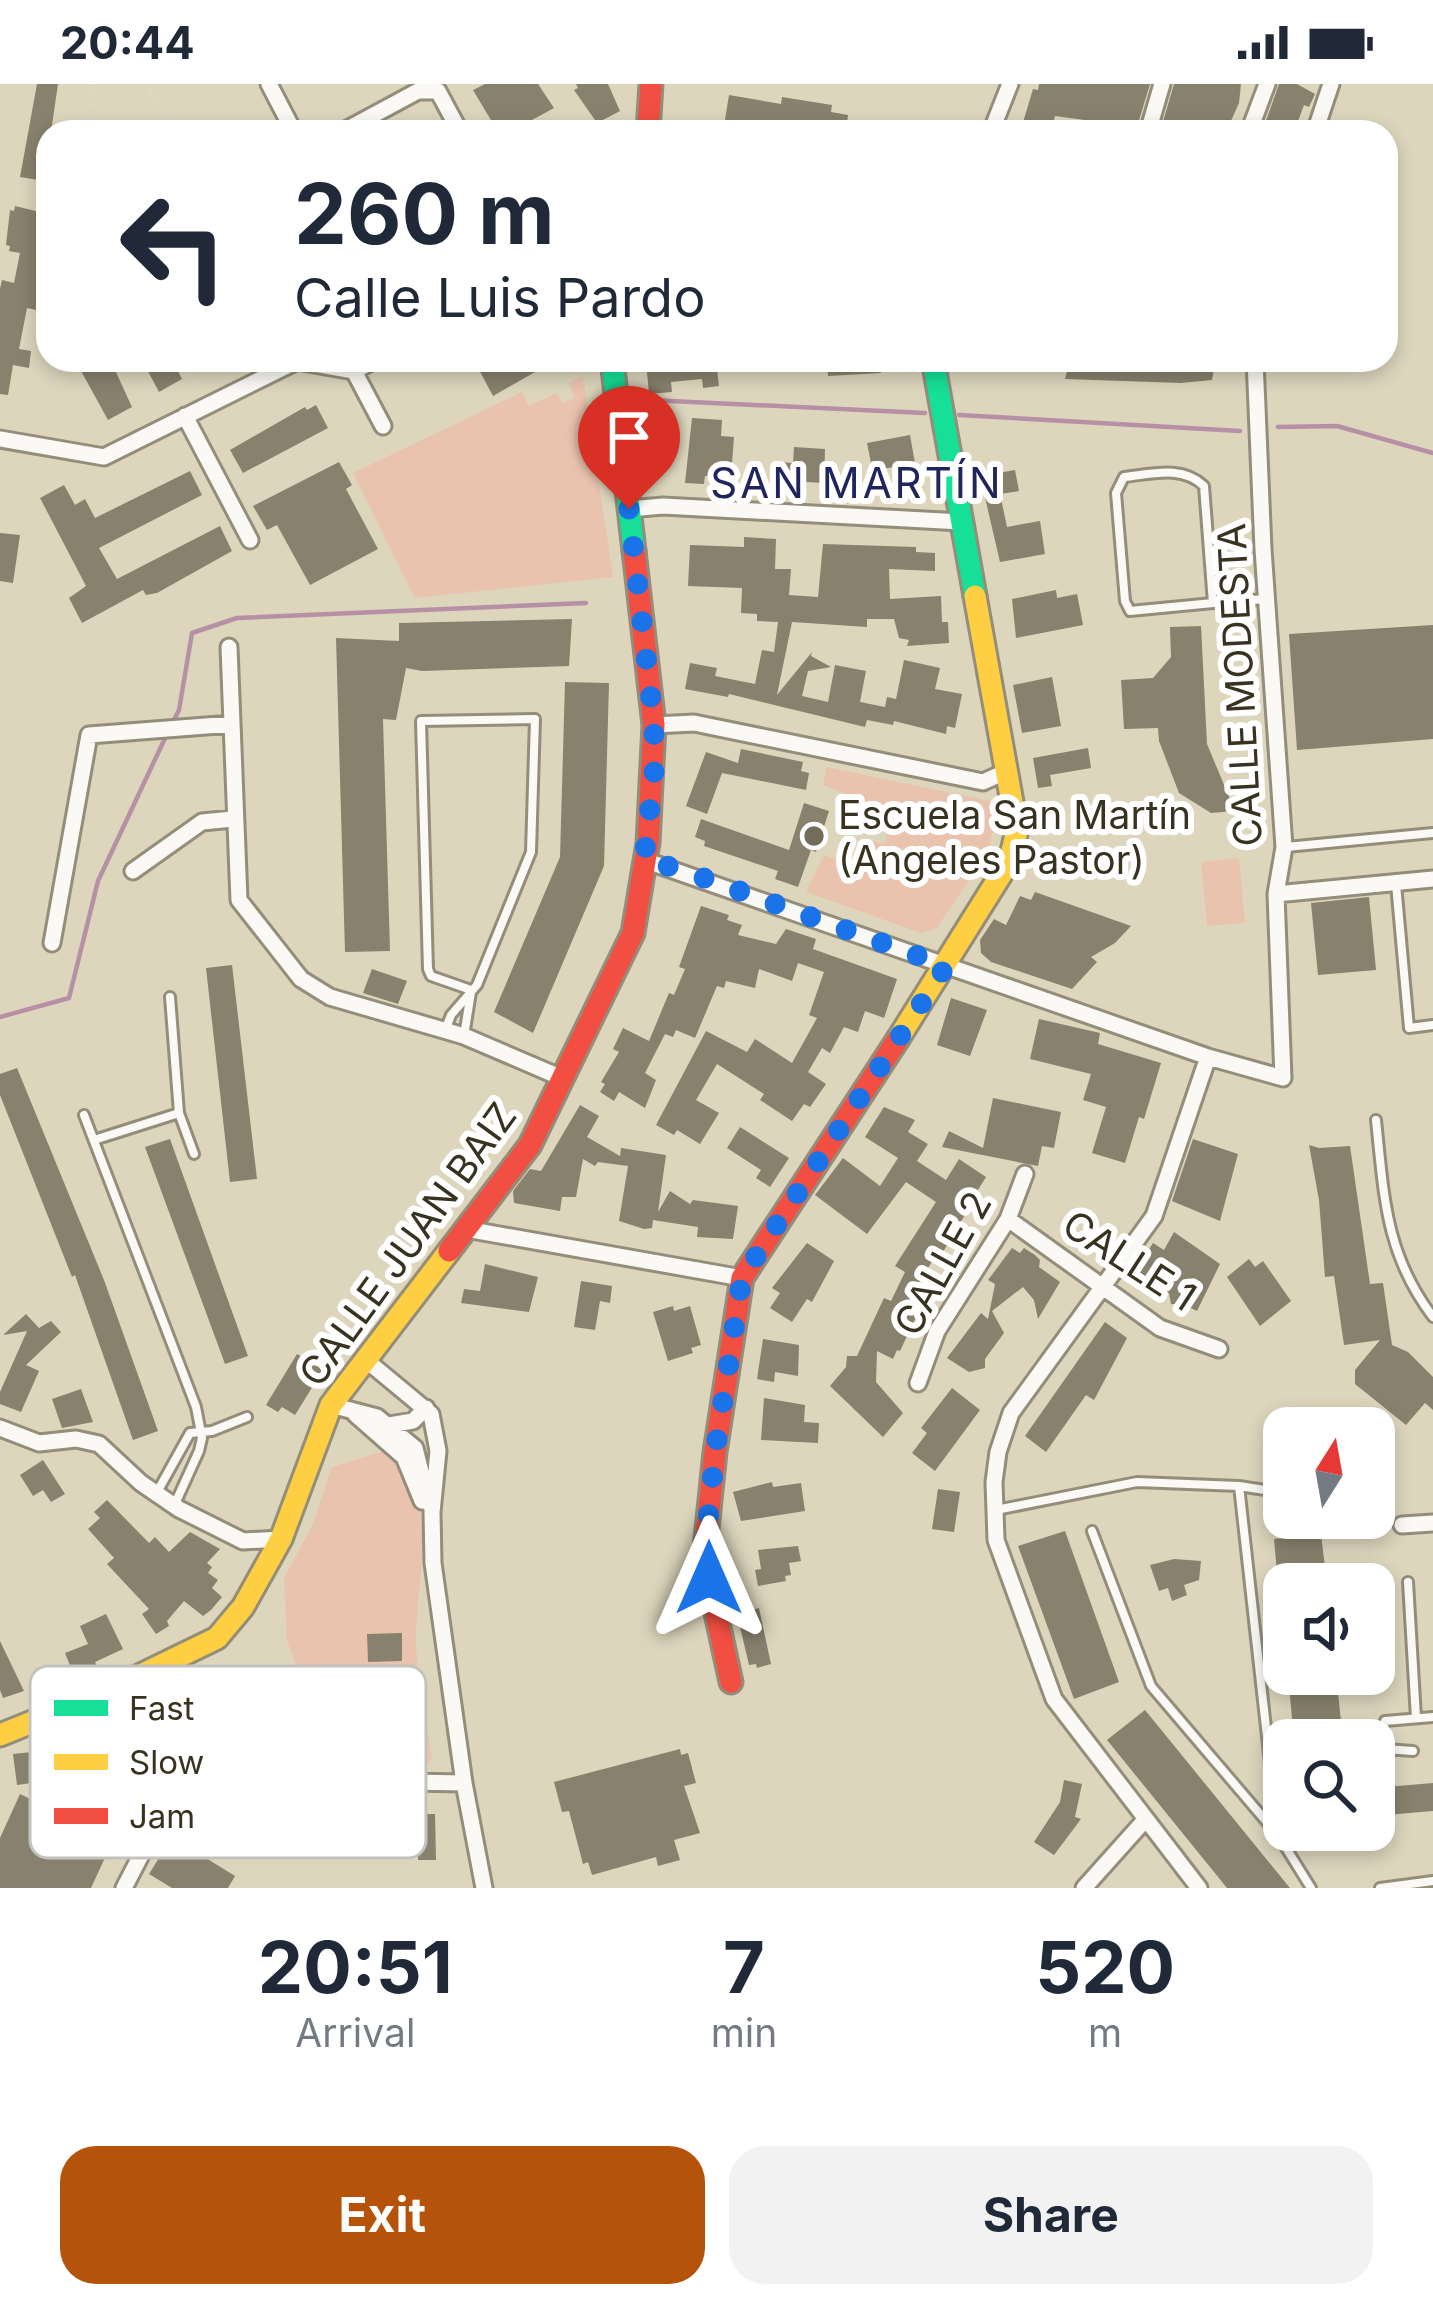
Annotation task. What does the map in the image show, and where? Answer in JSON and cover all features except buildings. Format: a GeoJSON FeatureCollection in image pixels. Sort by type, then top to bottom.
{"type":"FeatureCollection","features":[{"type":"Feature","properties":{"kind":"street"},"geometry":{"type":"LineString","coordinates":[[269,84],[288,120]]}},
{"type":"Feature","properties":{"kind":"street"},"geometry":{"type":"LineString","coordinates":[[649,120],[651,84]]}},
{"type":"Feature","properties":{"kind":"street"},"geometry":{"type":"LineString","coordinates":[[996,120],[1010,84]]}},
{"type":"Feature","properties":{"kind":"street"},"geometry":{"type":"LineString","coordinates":[[1152,120],[1162,84]]}},
{"type":"Feature","properties":{"kind":"street"},"geometry":{"type":"LineString","coordinates":[[1254,120],[1267,84]]}},
{"type":"Feature","properties":{"kind":"street"},"geometry":{"type":"LineString","coordinates":[[1319,120],[1331,84]]}},
{"type":"Feature","properties":{"kind":"street"},"geometry":{"type":"LineString","coordinates":[[364,120],[418,91],[430,90],[438,92],[453,120]]}},
{"type":"Feature","properties":{"kind":"street"},"geometry":{"type":"LineString","coordinates":[[0,439],[104,457],[274,372]]}},
{"type":"Feature","properties":{"kind":"street"},"geometry":{"type":"LineString","coordinates":[[355,372],[383,426]]}},
{"type":"Feature","properties":{"kind":"street","name":"CALLE JUAN BAIZ"},"geometry":{"type":"LineString","coordinates":[[159,1666],[217,1638],[243,1607],[281,1539],[366,1360],[530,1145],[631,942],[654,773],[654,725],[613,372]]}},
{"type":"Feature","properties":{"kind":"street"},"geometry":{"type":"LineString","coordinates":[[731,1682],[704,1558],[742,1278],[946,966],[1010,860],[1017,830],[935,372]]}},
{"type":"Feature","properties":{"kind":"street","name":"CALLE MODESTA"},"geometry":{"type":"LineString","coordinates":[[1208,1057],[1282,1078],[1276,893],[1284,847],[1256,372]]}},
{"type":"Feature","properties":{"kind":"street"},"geometry":{"type":"LineString","coordinates":[[185,416],[250,540]]}},
{"type":"Feature","properties":{"kind":"street"},"geometry":{"type":"LineString","coordinates":[[629,509],[663,506],[962,522]]}},
{"type":"Feature","properties":{"kind":"street"},"geometry":{"type":"LineString","coordinates":[[229,646],[239,900],[301,979],[330,997],[464,1036],[562,1078]]}},
{"type":"Feature","properties":{"kind":"street"},"geometry":{"type":"LineString","coordinates":[[654,725],[694,723],[983,782],[1005,772]]}},
{"type":"Feature","properties":{"kind":"street"},"geometry":{"type":"LineString","coordinates":[[52,944],[89,734],[232,724]]}},
{"type":"Feature","properties":{"kind":"street"},"geometry":{"type":"LineString","coordinates":[[133,871],[202,822],[233,818]]}},
{"type":"Feature","properties":{"kind":"street"},"geometry":{"type":"LineString","coordinates":[[644,860],[1208,1057],[1154,1216],[1011,1413],[998,1452],[994,1511],[996,1540],[1054,1699],[1199,1888]]}},
{"type":"Feature","properties":{"kind":"street"},"geometry":{"type":"LineString","coordinates":[[1276,893],[1433,879]]}},
{"type":"Feature","properties":{"kind":"street","name":"CALLE 2"},"geometry":{"type":"LineString","coordinates":[[917,1383],[937,1330],[1008,1220],[1025,1174]]}},
{"type":"Feature","properties":{"kind":"street","name":"CALLE 1"},"geometry":{"type":"LineString","coordinates":[[1008,1220],[1160,1328],[1220,1349]]}},
{"type":"Feature","properties":{"kind":"street"},"geometry":{"type":"LineString","coordinates":[[466,1229],[742,1278]]}},
{"type":"Feature","properties":{"kind":"street"},"geometry":{"type":"LineString","coordinates":[[366,1360],[426,1408],[438,1451],[433,1562],[484,1888]]}},
{"type":"Feature","properties":{"kind":"street"},"geometry":{"type":"LineString","coordinates":[[342,1408],[377,1417],[415,1448],[432,1512]]}},
{"type":"Feature","properties":{"kind":"street"},"geometry":{"type":"LineString","coordinates":[[342,1408],[404,1457],[416,1495],[432,1512]]}},
{"type":"Feature","properties":{"kind":"street"},"geometry":{"type":"LineString","coordinates":[[389,1425],[412,1421],[426,1408]]}},
{"type":"Feature","properties":{"kind":"street"},"geometry":{"type":"LineString","coordinates":[[0,1428],[39,1443],[76,1439],[99,1444],[174,1506],[243,1541],[281,1539]]}},
{"type":"Feature","properties":{"kind":"street"},"geometry":{"type":"LineString","coordinates":[[1402,1525],[1433,1523]]}},
{"type":"Feature","properties":{"kind":"street","name":"CALLE JUAN BAIZ"},"geometry":{"type":"LineString","coordinates":[[0,1735],[30,1723]]}},
{"type":"Feature","properties":{"kind":"street"},"geometry":{"type":"LineString","coordinates":[[426,1782],[464,1783]]}},
{"type":"Feature","properties":{"kind":"street"},"geometry":{"type":"LineString","coordinates":[[1084,1888],[1144,1821]]}},
{"type":"Feature","properties":{"kind":"street"},"geometry":{"type":"LineString","coordinates":[[124,1888],[140,1858]]}},
{"type":"Feature","properties":{"kind":"lane"},"geometry":{"type":"LineString","coordinates":[[1213,603],[1204,486],[1181,472],[1124,477],[1115,493],[1125,601],[1130,611],[1268,599]]}},
{"type":"Feature","properties":{"kind":"lane"},"geometry":{"type":"LineString","coordinates":[[446,1030],[451,1015],[477,985],[531,852],[536,719],[421,722],[428,969],[431,976],[471,990]]}},
{"type":"Feature","properties":{"kind":"lane"},"geometry":{"type":"LineString","coordinates":[[1284,847],[1433,833]]}},
{"type":"Feature","properties":{"kind":"lane"},"geometry":{"type":"LineString","coordinates":[[1396,883],[1409,1028],[1433,1024]]}},
{"type":"Feature","properties":{"kind":"lane"},"geometry":{"type":"LineString","coordinates":[[464,1036],[471,990]]}},
{"type":"Feature","properties":{"kind":"lane"},"geometry":{"type":"LineString","coordinates":[[170,998],[179,1113],[194,1154]]}},
{"type":"Feature","properties":{"kind":"lane"},"geometry":{"type":"LineString","coordinates":[[94,1140],[179,1113]]}},
{"type":"Feature","properties":{"kind":"lane"},"geometry":{"type":"LineString","coordinates":[[84,1115],[196,1407],[202,1438],[174,1506]]}},
{"type":"Feature","properties":{"kind":"lane"},"geometry":{"type":"LineString","coordinates":[[1376,1120],[1387,1225],[1400,1261],[1433,1317]]}},
{"type":"Feature","properties":{"kind":"lane"},"geometry":{"type":"LineString","coordinates":[[156,1494],[183,1442],[198,1430],[212,1431],[248,1417]]}},
{"type":"Feature","properties":{"kind":"lane"},"geometry":{"type":"LineString","coordinates":[[994,1511],[1137,1482],[1263,1490]]}},
{"type":"Feature","properties":{"kind":"lane"},"geometry":{"type":"LineString","coordinates":[[1239,1486],[1265,1719]]}},
{"type":"Feature","properties":{"kind":"lane"},"geometry":{"type":"LineString","coordinates":[[1092,1531],[1151,1686],[1263,1817]]}},
{"type":"Feature","properties":{"kind":"lane"},"geometry":{"type":"LineString","coordinates":[[1408,1582],[1416,1718]]}},
{"type":"Feature","properties":{"kind":"lane"},"geometry":{"type":"LineString","coordinates":[[1412,1751],[1385,1749],[1381,1729],[1385,1721],[1433,1717]]}},
{"type":"Feature","properties":{"kind":"lane"},"geometry":{"type":"LineString","coordinates":[[1288,1851],[1311,1888]]}},
{"type":"Feature","properties":{"kind":"lane"},"geometry":{"type":"LineString","coordinates":[[1380,1888],[1433,1881]]}},
{"type":"Feature","properties":{"kind":"path"},"geometry":{"type":"LineString","coordinates":[[88,120],[93,84]]}},
{"type":"Feature","properties":{"kind":"path"},"geometry":{"type":"LineString","coordinates":[[162,84],[151,90],[166,120]]}},
{"type":"Feature","properties":{"kind":"path"},"geometry":{"type":"LineString","coordinates":[[191,372],[208,404]]}},
{"type":"Feature","properties":{"kind":"shaded area"},"geometry":{"type":"Polygon","coordinates":[[[583,376],[613,577],[415,598],[353,473],[522,392],[529,406],[557,393],[563,404],[575,397],[568,383],[583,376]]]}},
{"type":"Feature","properties":{"kind":"shaded area"},"geometry":{"type":"Polygon","coordinates":[[[827,767],[999,803],[988,852],[936,929],[921,933],[806,892],[824,855],[863,869],[873,841],[884,844],[895,812],[823,785],[827,767]]]}},
{"type":"Feature","properties":{"kind":"shaded area"},"geometry":{"type":"Polygon","coordinates":[[[1239,858],[1245,923],[1207,926],[1201,862],[1239,858]]]}},
{"type":"Feature","properties":{"kind":"shaded area"},"geometry":{"type":"Polygon","coordinates":[[[390,1449],[406,1470],[415,1492],[422,1539],[418,1666],[295,1666],[287,1641],[284,1578],[313,1524],[332,1467],[390,1449]]]}},
{"type":"Feature","properties":{"kind":"shaded area"},"geometry":{"type":"Polygon","coordinates":[[[426,1721],[432,1759],[426,1766],[426,1721]]]}},
{"type":"Feature","properties":{"kind":"waterway"},"geometry":{"type":"LineString","coordinates":[[650,400],[925,413]]}},
{"type":"Feature","properties":{"kind":"waterway"},"geometry":{"type":"LineString","coordinates":[[959,415],[1240,431]]}},
{"type":"Feature","properties":{"kind":"waterway"},"geometry":{"type":"LineString","coordinates":[[1278,427],[1337,426],[1433,453]]}},
{"type":"Feature","properties":{"kind":"waterway"},"geometry":{"type":"LineString","coordinates":[[172,724],[179,710],[192,633],[237,618],[586,603]]}},
{"type":"Feature","properties":{"kind":"waterway"},"geometry":{"type":"LineString","coordinates":[[0,1017],[69,998],[98,881],[167,734]]}},
{"type":"Feature","properties":{"kind":"traffic: fast"},"geometry":{"type":"LineString","coordinates":[[613,372],[634,551]]}},
{"type":"Feature","properties":{"kind":"traffic: fast"},"geometry":{"type":"LineString","coordinates":[[935,372],[975,596]]}},
{"type":"Feature","properties":{"kind":"traffic: slow"},"geometry":{"type":"LineString","coordinates":[[898,1039],[1010,860],[1017,830],[975,596]]}},
{"type":"Feature","properties":{"kind":"traffic: slow"},"geometry":{"type":"LineString","coordinates":[[159,1666],[217,1638],[243,1607],[281,1539],[331,1405],[449,1251]]}},
{"type":"Feature","properties":{"kind":"traffic: slow"},"geometry":{"type":"LineString","coordinates":[[0,1735],[30,1723]]}},
{"type":"Feature","properties":{"kind":"traffic: jam"},"geometry":{"type":"LineString","coordinates":[[649,120],[651,84]]}},
{"type":"Feature","properties":{"kind":"traffic: jam"},"geometry":{"type":"LineString","coordinates":[[449,1251],[530,1145],[633,933],[648,843],[654,725],[634,551]]}},
{"type":"Feature","properties":{"kind":"traffic: jam"},"geometry":{"type":"LineString","coordinates":[[731,1682],[704,1558],[742,1278],[898,1039]]}},
{"type":"Feature","properties":{"kind":"place","name":"Escuela San Martín (Angeles Pastor)"},"geometry":{"type":"Point","coordinates":[814,836]}},
{"type":"Feature","properties":{"kind":"district","name":"SAN MARTÍN"},"geometry":{"type":"Point","coordinates":[857,482]}},
{"type":"Feature","properties":{"kind":"route"},"geometry":{"type":"LineString","coordinates":[[629,509],[654,725],[644,860],[946,966],[742,1278],[715,1453],[704,1558],[709,1578]]}}]}
